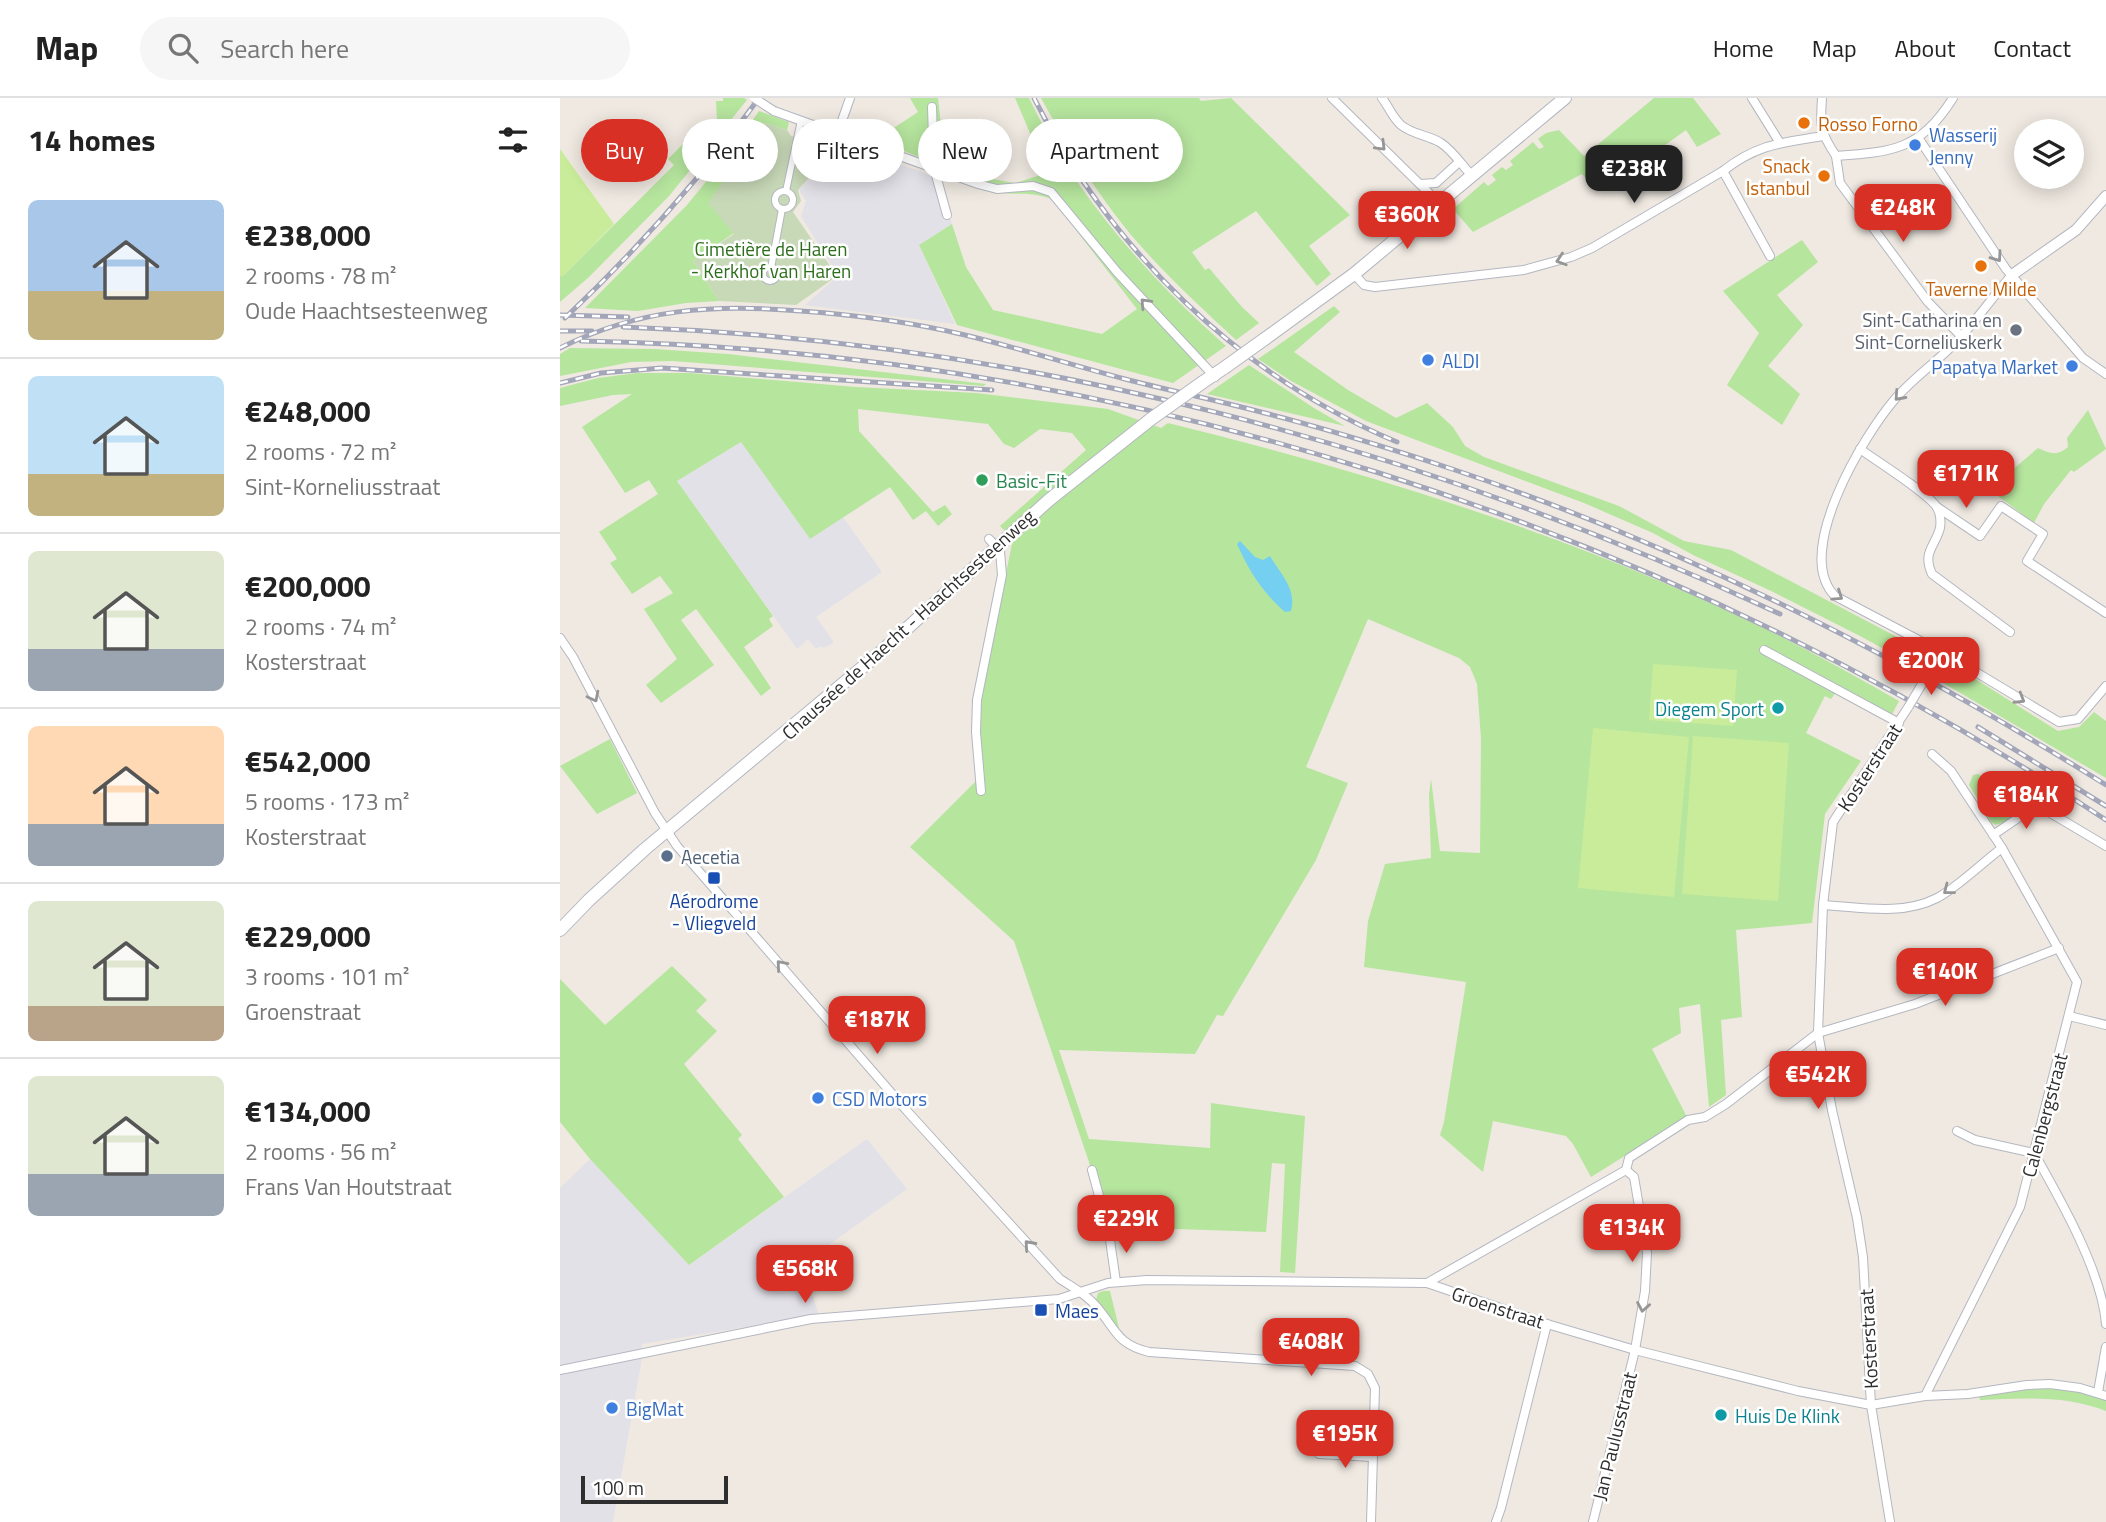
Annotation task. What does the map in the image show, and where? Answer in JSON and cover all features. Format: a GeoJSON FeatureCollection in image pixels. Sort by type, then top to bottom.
{"type":"FeatureCollection","features":[{"type":"Feature","properties":{"kind":"main road","name":"Chaussée de Haecht - Haachtsesteenweg"},"geometry":{"type":"LineString","coordinates":[[560,930],[589,900],[666,831],[882,651],[993,542],[1211,373],[1266,338],[1354,274],[1564,98]]}},
{"type":"Feature","properties":{"kind":"street"},"geometry":{"type":"LineString","coordinates":[[754,98],[774,111],[798,119]]}},
{"type":"Feature","properties":{"kind":"street"},"geometry":{"type":"LineString","coordinates":[[843,119],[850,98]]}},
{"type":"Feature","properties":{"kind":"street"},"geometry":{"type":"LineString","coordinates":[[1332,98],[1439,203]]}},
{"type":"Feature","properties":{"kind":"street"},"geometry":{"type":"LineString","coordinates":[[1382,98],[1391,114],[1402,125],[1415,134],[1439,141],[1472,176]]}},
{"type":"Feature","properties":{"kind":"street"},"geometry":{"type":"LineString","coordinates":[[1752,98],[1780,143]]}},
{"type":"Feature","properties":{"kind":"street"},"geometry":{"type":"LineString","coordinates":[[1822,98],[1820,126],[1836,156],[1840,183],[1928,302],[1961,336]]}},
{"type":"Feature","properties":{"kind":"street"},"geometry":{"type":"LineString","coordinates":[[1836,156],[1881,153],[1919,139],[1953,98]]}},
{"type":"Feature","properties":{"kind":"street"},"geometry":{"type":"LineString","coordinates":[[932,107],[932,119]]}},
{"type":"Feature","properties":{"kind":"street"},"geometry":{"type":"LineString","coordinates":[[1354,274],[1364,285],[1375,287],[1524,270],[1571,257],[1622,230],[1758,148],[1823,136]]}},
{"type":"Feature","properties":{"kind":"street"},"geometry":{"type":"LineString","coordinates":[[1919,139],[1999,261],[2076,350],[2106,374]]}},
{"type":"Feature","properties":{"kind":"street"},"geometry":{"type":"LineString","coordinates":[[1420,184],[1436,183],[1459,162]]}},
{"type":"Feature","properties":{"kind":"street"},"geometry":{"type":"LineString","coordinates":[[786,191],[792,163]]}},
{"type":"Feature","properties":{"kind":"street"},"geometry":{"type":"LineString","coordinates":[[1723,171],[1770,256]]}},
{"type":"Feature","properties":{"kind":"street"},"geometry":{"type":"LineString","coordinates":[[938,182],[947,215]]}},
{"type":"Feature","properties":{"kind":"street"},"geometry":{"type":"LineString","coordinates":[[972,182],[997,189],[1033,186],[1051,192],[1116,271],[1211,373]]}},
{"type":"Feature","properties":{"kind":"street"},"geometry":{"type":"LineString","coordinates":[[781,191],[786,191],[793,196],[794,201],[788,209],[782,209],[778,207],[775,198],[781,191]]}},
{"type":"Feature","properties":{"kind":"street"},"geometry":{"type":"LineString","coordinates":[[2106,196],[2076,230],[2012,275],[1961,336],[1895,398],[1860,449],[1835,497],[1825,528],[1822,568],[1826,587],[1835,596],[1940,652],[2059,722],[2078,719],[2106,686]]}},
{"type":"Feature","properties":{"kind":"street"},"geometry":{"type":"LineString","coordinates":[[766,291],[768,281],[772,281],[777,275],[771,268],[782,209]]}},
{"type":"Feature","properties":{"kind":"street"},"geometry":{"type":"LineString","coordinates":[[1860,449],[1980,536],[2001,506],[2043,534],[2027,561],[2106,613]]}},
{"type":"Feature","properties":{"kind":"street"},"geometry":{"type":"LineString","coordinates":[[1937,507],[1940,528],[1930,548],[1927,563],[1932,574],[2010,632]]}},
{"type":"Feature","properties":{"kind":"street"},"geometry":{"type":"LineString","coordinates":[[981,791],[976,743],[977,700],[1002,575],[1000,551],[993,542]]}},
{"type":"Feature","properties":{"kind":"street"},"geometry":{"type":"LineString","coordinates":[[560,638],[573,657],[666,831],[916,1121],[1060,1279],[1095,1305],[1130,1348],[1149,1352],[1355,1366],[1363,1369],[1373,1380],[1375,1388],[1371,1522]]}},
{"type":"Feature","properties":{"kind":"street"},"geometry":{"type":"LineString","coordinates":[[1764,650],[1899,723]]}},
{"type":"Feature","properties":{"kind":"street","name":"Kosterstraat"},"geometry":{"type":"LineString","coordinates":[[1891,1522],[1871,1405],[1863,1257],[1818,1033],[1823,905],[1833,822],[1899,723],[1940,652]]}},
{"type":"Feature","properties":{"kind":"street","name":"Calenbergstraat"},"geometry":{"type":"LineString","coordinates":[[1925,1396],[2020,1207],[2077,982],[2002,848],[1951,771],[1931,754]]}},
{"type":"Feature","properties":{"kind":"street"},"geometry":{"type":"LineString","coordinates":[[1993,835],[2037,805],[2106,846]]}},
{"type":"Feature","properties":{"kind":"street"},"geometry":{"type":"LineString","coordinates":[[1823,905],[1897,909],[1918,906],[1938,898],[2002,848]]}},
{"type":"Feature","properties":{"kind":"street"},"geometry":{"type":"LineString","coordinates":[[1427,1283],[1626,1170],[1629,1158],[1688,1121],[1705,1117],[1726,1104],[1818,1033],[1915,1004],[2059,948]]}},
{"type":"Feature","properties":{"kind":"street"},"geometry":{"type":"LineString","coordinates":[[2069,1016],[2106,1025]]}},
{"type":"Feature","properties":{"kind":"street"},"geometry":{"type":"LineString","coordinates":[[1957,1131],[1975,1140],[2034,1153],[2062,1202],[2092,1273],[2100,1293],[2106,1325]]}},
{"type":"Feature","properties":{"kind":"street"},"geometry":{"type":"LineString","coordinates":[[1092,1170],[1109,1233],[1116,1282]]}},
{"type":"Feature","properties":{"kind":"street","name":"Jan Paulusstraat"},"geometry":{"type":"LineString","coordinates":[[1593,1522],[1635,1350],[1646,1290],[1647,1253],[1634,1177],[1626,1170]]}},
{"type":"Feature","properties":{"kind":"street","name":"Groenstraat"},"geometry":{"type":"LineString","coordinates":[[560,1370],[811,1319],[1059,1299],[1116,1282],[1427,1283],[1547,1324],[1635,1350],[1798,1391],[1871,1405]]}},
{"type":"Feature","properties":{"kind":"street"},"geometry":{"type":"LineString","coordinates":[[1496,1522],[1502,1508],[1547,1324]]}},
{"type":"Feature","properties":{"kind":"street"},"geometry":{"type":"LineString","coordinates":[[1871,1405],[2027,1385],[2050,1384],[2102,1394],[2106,1347]]}},
{"type":"Feature","properties":{"kind":"street"},"geometry":{"type":"LineString","coordinates":[[1319,1454],[1372,1457]]}},
{"type":"Feature","properties":{"kind":"shaded area"},"geometry":{"type":"Polygon","coordinates":[[[904,166],[918,171],[918,182],[940,182],[952,224],[919,245],[955,324],[805,305],[838,276],[801,216],[806,201],[799,190],[806,182],[904,182],[904,166]]]}},
{"type":"Feature","properties":{"kind":"shaded area"},"geometry":{"type":"Polygon","coordinates":[[[741,442],[810,539],[843,517],[882,572],[816,617],[834,642],[828,646],[816,649],[808,639],[797,649],[677,481],[741,442]]]}},
{"type":"Feature","properties":{"kind":"shaded area"},"geometry":{"type":"Polygon","coordinates":[[[867,1139],[907,1189],[802,1264],[819,1315],[642,1344],[641,1364],[613,1522],[560,1522],[560,1188],[590,1159],[689,1265],[867,1139]]]}},
{"type":"Feature","properties":{"kind":"green space"},"geometry":{"type":"Polygon","coordinates":[[[723,98],[747,100],[732,119],[717,119],[716,101],[723,101],[723,98]]]}},
{"type":"Feature","properties":{"kind":"green space"},"geometry":{"type":"Polygon","coordinates":[[[910,98],[938,98],[940,119],[918,119],[918,157],[904,151],[904,121],[918,112],[910,98]]]}},
{"type":"Feature","properties":{"kind":"green space"},"geometry":{"type":"Polygon","coordinates":[[[1015,98],[1029,98],[1040,119],[1026,119],[1026,124],[1015,98]]]}},
{"type":"Feature","properties":{"kind":"green space"},"geometry":{"type":"Polygon","coordinates":[[[1041,98],[1199,98],[1201,101],[1231,98],[1350,215],[1309,246],[1331,274],[1317,286],[1256,211],[1192,252],[1205,270],[1209,268],[1259,323],[1236,340],[1141,246],[1092,182],[1183,182],[1183,119],[1053,119],[1041,98]]]}},
{"type":"Feature","properties":{"kind":"green space"},"geometry":{"type":"Polygon","coordinates":[[[1654,98],[1693,98],[1721,134],[1697,147],[1686,130],[1618,179],[1595,188],[1582,174],[1473,232],[1453,209],[1484,182],[1488,186],[1496,180],[1492,175],[1502,167],[1506,170],[1513,165],[1510,161],[1533,142],[1539,149],[1544,147],[1538,139],[1546,133],[1559,130],[1584,156],[1654,98]]]}},
{"type":"Feature","properties":{"kind":"green space"},"geometry":{"type":"Polygon","coordinates":[[[759,111],[789,122],[787,130],[778,127],[778,119],[753,119],[759,111]]]}},
{"type":"Feature","properties":{"kind":"green space","name":"Cimetière de Haren - Kerkhof van Haren"},"geometry":{"type":"Polygon","coordinates":[[[778,127],[787,130],[792,136],[792,182],[805,182],[798,190],[801,201],[793,212],[837,276],[796,305],[719,301],[693,261],[734,234],[708,203],[723,182],[778,182],[778,127]]]}},
{"type":"Feature","properties":{"kind":"green space"},"geometry":{"type":"Polygon","coordinates":[[[682,145],[682,180],[589,277],[560,302],[560,276],[657,182],[668,182],[668,171],[674,165],[668,159],[682,145]]]}},
{"type":"Feature","properties":{"kind":"green space"},"geometry":{"type":"Polygon","coordinates":[[[560,149],[581,182],[584,182],[614,224],[560,276],[560,149]]]}},
{"type":"Feature","properties":{"kind":"green space"},"geometry":{"type":"Polygon","coordinates":[[[1026,180],[1026,182],[1078,182],[1141,262],[1226,346],[1173,383],[957,325],[919,245],[952,224],[966,267],[993,310],[1102,334],[1137,309],[1052,199],[1037,195],[996,193],[969,185],[970,182],[1015,183],[1026,180]]]}},
{"type":"Feature","properties":{"kind":"green space"},"geometry":{"type":"Polygon","coordinates":[[[706,182],[737,182],[734,233],[693,261],[719,301],[638,311],[585,308],[687,205],[706,182]]]}},
{"type":"Feature","properties":{"kind":"green space"},"geometry":{"type":"Polygon","coordinates":[[[1802,240],[1818,262],[1777,295],[1803,325],[1768,366],[1800,394],[1782,425],[1727,385],[1759,333],[1723,291],[1802,240]]]}},
{"type":"Feature","properties":{"kind":"green space"},"geometry":{"type":"Polygon","coordinates":[[[1334,306],[1340,312],[1294,352],[1348,390],[1396,418],[1427,403],[1453,427],[1465,446],[1484,457],[1619,506],[1684,541],[1731,550],[1922,650],[1925,660],[1920,669],[1862,637],[1653,533],[1584,503],[1366,421],[1291,381],[1258,359],[1334,306]]]}},
{"type":"Feature","properties":{"kind":"green space"},"geometry":{"type":"Polygon","coordinates":[[[570,348],[655,349],[728,354],[986,384],[984,386],[673,361],[631,362],[560,376],[560,354],[570,348]]]}},
{"type":"Feature","properties":{"kind":"green space"},"geometry":{"type":"Polygon","coordinates":[[[1249,365],[1314,408],[1345,426],[1207,394],[1249,365]]]}},
{"type":"Feature","properties":{"kind":"green space"},"geometry":{"type":"Polygon","coordinates":[[[637,373],[690,373],[856,387],[976,393],[1108,409],[1161,428],[1168,423],[1246,443],[1402,487],[1479,512],[1631,569],[1778,635],[1899,701],[1889,720],[1836,692],[1831,699],[1825,696],[1806,733],[1861,761],[1825,814],[1812,923],[1736,930],[1742,1017],[1721,1020],[1726,1095],[1709,1107],[1700,1004],[1679,1008],[1681,1033],[1652,1049],[1687,1117],[1591,1177],[1566,1136],[1493,1121],[1483,1172],[1440,1135],[1466,982],[1364,967],[1368,921],[1385,864],[1431,858],[1431,779],[1440,851],[1480,853],[1481,739],[1477,684],[1470,667],[1459,658],[1368,619],[1306,767],[1348,783],[1316,860],[1223,1016],[1217,1015],[1195,1054],[1059,1050],[1089,1139],[1210,1148],[1211,1103],[1305,1116],[1295,1273],[1280,1272],[1285,1164],[1272,1163],[1266,1232],[1146,1228],[1109,1230],[1103,1219],[1089,1162],[1014,941],[910,847],[982,775],[979,741],[980,699],[1013,539],[1000,526],[1086,450],[1072,433],[1040,429],[1014,448],[1004,444],[988,424],[858,409],[859,431],[933,512],[945,505],[952,514],[938,526],[926,511],[913,520],[890,487],[810,539],[741,442],[677,481],[773,616],[769,619],[773,626],[744,647],[771,688],[761,696],[696,609],[681,620],[714,665],[661,703],[646,685],[677,659],[644,609],[673,593],[660,576],[632,594],[610,563],[617,559],[599,532],[658,494],[649,480],[625,493],[582,427],[632,394],[613,395],[560,406],[560,388],[598,378],[637,373]]]}},
{"type":"Feature","properties":{"kind":"green space"},"geometry":{"type":"Polygon","coordinates":[[[2088,410],[2106,449],[2074,472],[2071,470],[2044,504],[2034,523],[1994,493],[2011,471],[2038,448],[2054,453],[2068,447],[2067,438],[2088,410]]]}},
{"type":"Feature","properties":{"kind":"green space"},"geometry":{"type":"Polygon","coordinates":[[[1950,663],[2058,731],[2079,727],[2094,712],[2106,721],[2106,778],[1938,680],[1950,663]]]}},
{"type":"Feature","properties":{"kind":"green space"},"geometry":{"type":"Polygon","coordinates":[[[1653,664],[1737,670],[1733,726],[1649,720],[1653,664]]]}},
{"type":"Feature","properties":{"kind":"green space"},"geometry":{"type":"Polygon","coordinates":[[[1593,728],[1689,737],[1674,897],[1578,888],[1593,728]]]}},
{"type":"Feature","properties":{"kind":"green space"},"geometry":{"type":"Polygon","coordinates":[[[1693,736],[1789,743],[1778,901],[1682,894],[1693,736]]]}},
{"type":"Feature","properties":{"kind":"green space"},"geometry":{"type":"Polygon","coordinates":[[[610,739],[637,793],[597,814],[560,766],[610,739]]]}},
{"type":"Feature","properties":{"kind":"green space"},"geometry":{"type":"Polygon","coordinates":[[[1978,774],[2021,802],[2023,808],[2015,817],[1995,825],[1991,822],[1969,785],[1973,775],[1978,774]]]}},
{"type":"Feature","properties":{"kind":"green space"},"geometry":{"type":"Polygon","coordinates":[[[672,966],[707,1000],[696,1011],[717,1031],[684,1064],[742,1135],[738,1139],[784,1197],[689,1265],[590,1159],[560,1122],[560,979],[605,1025],[672,966]]]}},
{"type":"Feature","properties":{"kind":"green space"},"geometry":{"type":"Polygon","coordinates":[[[1110,1291],[1119,1328],[1116,1330],[1096,1300],[1098,1293],[1110,1291]]]}},
{"type":"Feature","properties":{"kind":"green space"},"geometry":{"type":"Polygon","coordinates":[[[2045,1387],[2076,1390],[2106,1400],[2106,1411],[2060,1400],[1980,1400],[1979,1396],[2045,1387]]]}},
{"type":"Feature","properties":{"kind":"water"},"geometry":{"type":"Polygon","coordinates":[[[1240,541],[1255,557],[1263,560],[1270,556],[1290,589],[1291,611],[1285,612],[1257,581],[1237,544],[1240,541]]]}},
{"type":"Feature","properties":{"kind":"railway"},"geometry":{"type":"LineString","coordinates":[[565,318],[618,266],[667,212],[759,98]]}},
{"type":"Feature","properties":{"kind":"railway"},"geometry":{"type":"LineString","coordinates":[[1034,98],[1065,154],[1101,207],[1141,256],[1185,302],[1233,344],[1284,382],[1339,414],[1397,442]]}},
{"type":"Feature","properties":{"kind":"railway"},"geometry":{"type":"LineString","coordinates":[[560,348],[619,324],[678,312],[738,308],[843,315],[965,335],[1328,430],[1538,499],[1706,569],[1788,607],[1949,692],[2106,785]]}},
{"type":"Feature","properties":{"kind":"railway"},"geometry":{"type":"LineString","coordinates":[[560,315],[628,317]]}},
{"type":"Feature","properties":{"kind":"railway"},"geometry":{"type":"LineString","coordinates":[[623,327],[773,336],[923,354],[1070,379],[1216,412],[1360,453],[1502,500],[1642,554],[1780,614]]}},
{"type":"Feature","properties":{"kind":"railway"},"geometry":{"type":"LineString","coordinates":[[560,331],[592,331]]}},
{"type":"Feature","properties":{"kind":"railway"},"geometry":{"type":"LineString","coordinates":[[581,341],[783,352],[984,378],[1183,418],[1378,472],[1568,540],[1754,621],[1933,714],[2106,820]]}},
{"type":"Feature","properties":{"kind":"railway"},"geometry":{"type":"LineString","coordinates":[[560,383],[601,373],[662,368],[992,390]]}},
{"type":"Feature","properties":{"kind":"railway"},"geometry":{"type":"LineString","coordinates":[[1978,727],[2106,806]]}},
{"type":"Feature","properties":{"kind":"place","name":"Rosso Forno"},"geometry":{"type":"Point","coordinates":[1804,123]}},
{"type":"Feature","properties":{"kind":"place","name":"Wasserij Jenny"},"geometry":{"type":"Point","coordinates":[1915,145]}},
{"type":"Feature","properties":{"kind":"place","name":"Snack Istanbul"},"geometry":{"type":"Point","coordinates":[1824,176]}},
{"type":"Feature","properties":{"kind":"place","name":"Taverne Milde"},"geometry":{"type":"Point","coordinates":[1981,266]}},
{"type":"Feature","properties":{"kind":"place","name":"Sint-Catharina en Sint-Corneliuskerk"},"geometry":{"type":"Point","coordinates":[2016,330]}},
{"type":"Feature","properties":{"kind":"place","name":"ALDI"},"geometry":{"type":"Point","coordinates":[1428,360]}},
{"type":"Feature","properties":{"kind":"place","name":"Papatya Market"},"geometry":{"type":"Point","coordinates":[2072,366]}},
{"type":"Feature","properties":{"kind":"place","name":"Basic-Fit"},"geometry":{"type":"Point","coordinates":[982,480]}},
{"type":"Feature","properties":{"kind":"place","name":"Diegem Sport"},"geometry":{"type":"Point","coordinates":[1778,708]}},
{"type":"Feature","properties":{"kind":"place","name":"Aecetia"},"geometry":{"type":"Point","coordinates":[667,856]}},
{"type":"Feature","properties":{"kind":"place","name":"Aérodrome - Vliegveld"},"geometry":{"type":"Point","coordinates":[714,878]}},
{"type":"Feature","properties":{"kind":"place","name":"CSD Motors"},"geometry":{"type":"Point","coordinates":[818,1098]}},
{"type":"Feature","properties":{"kind":"place","name":"Maes"},"geometry":{"type":"Point","coordinates":[1041,1310]}},
{"type":"Feature","properties":{"kind":"place","name":"BigMat"},"geometry":{"type":"Point","coordinates":[612,1408]}},
{"type":"Feature","properties":{"kind":"place","name":"Huis De Klink"},"geometry":{"type":"Point","coordinates":[1721,1415]}}]}
